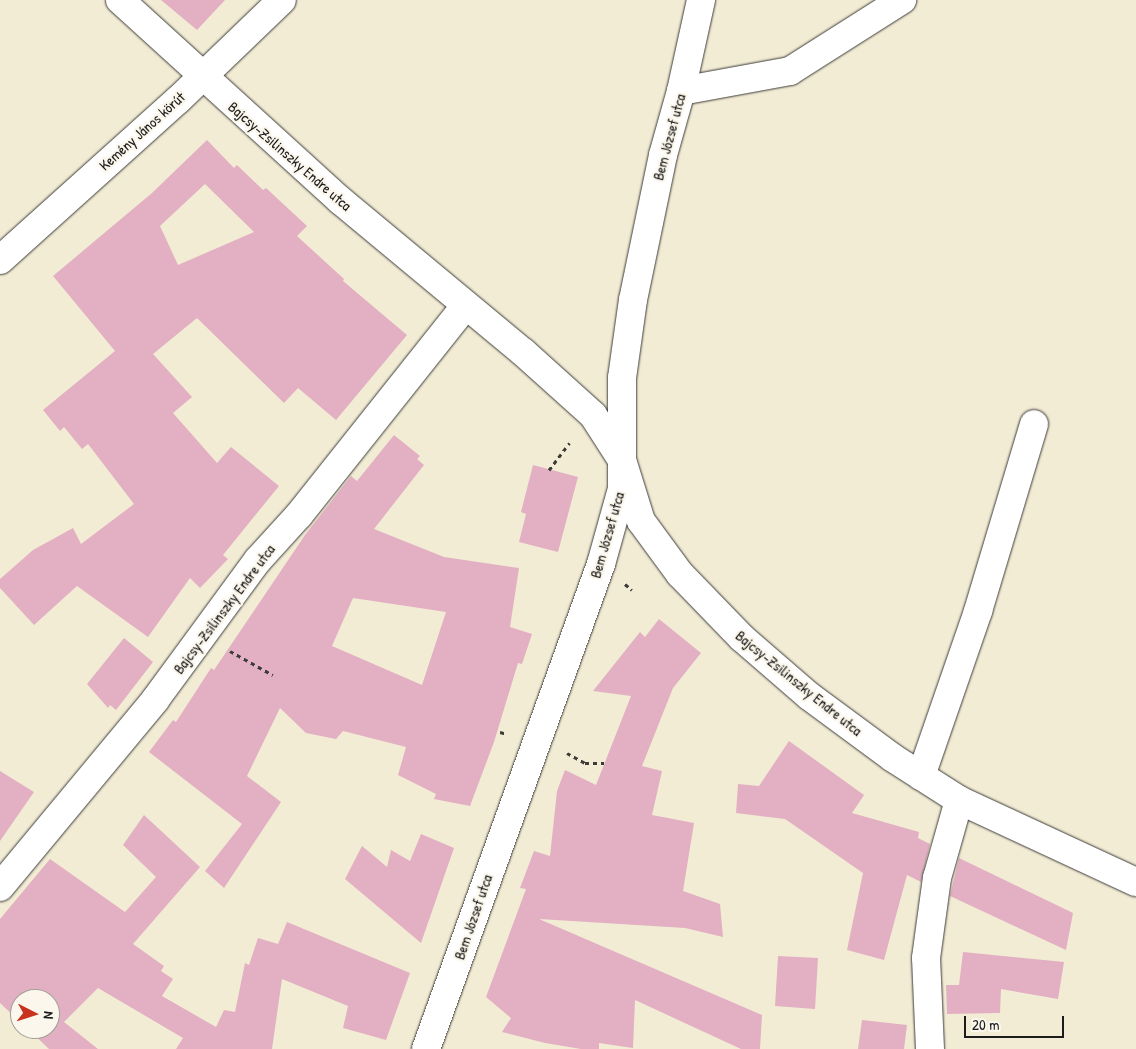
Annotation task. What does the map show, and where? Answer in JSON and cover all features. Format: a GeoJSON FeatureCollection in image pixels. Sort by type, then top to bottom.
{"type":"FeatureCollection","features":[{"type":"Feature","properties":{"kind":"street","name":"Bajcsy-Zsilinszky Endre utca"},"geometry":{"type":"LineString","coordinates":[[120,0],[202,77],[465,306],[580,401],[593,415],[622,460],[640,521],[680,574],[730,627],[809,696],[921,776],[959,800],[1136,882]]}},
{"type":"Feature","properties":{"kind":"street","name":"Kemény János körút"},"geometry":{"type":"LineString","coordinates":[[0,260],[202,77],[282,0]]}},
{"type":"Feature","properties":{"kind":"street","name":"Bem József utca"},"geometry":{"type":"LineString","coordinates":[[426,1049],[601,564],[622,489],[622,378],[633,300],[662,156],[681,91],[701,0]]}},
{"type":"Feature","properties":{"kind":"street"},"geometry":{"type":"LineString","coordinates":[[681,91],[790,71],[902,0]]}},
{"type":"Feature","properties":{"kind":"street","name":"Bajcsy-Zsilinszky Endre utca"},"geometry":{"type":"LineString","coordinates":[[0,887],[155,700],[258,560],[299,515],[359,437],[465,306]]}},
{"type":"Feature","properties":{"kind":"street"},"geometry":{"type":"LineString","coordinates":[[921,776],[978,610],[1034,424]]}},
{"type":"Feature","properties":{"kind":"street"},"geometry":{"type":"LineString","coordinates":[[930,1049],[926,958],[937,878],[959,800]]}},
{"type":"Feature","properties":{"kind":"path"},"geometry":{"type":"LineString","coordinates":[[550,470],[569,443]]}},
{"type":"Feature","properties":{"kind":"path"},"geometry":{"type":"LineString","coordinates":[[225,648],[272,675]]}},
{"type":"Feature","properties":{"kind":"path"},"geometry":{"type":"LineString","coordinates":[[567,753],[585,763],[604,763]]}},
{"type":"Feature","properties":{"kind":"building"},"geometry":{"type":"Polygon","coordinates":[[[161,0],[225,0],[197,30],[161,0]]]}},
{"type":"Feature","properties":{"kind":"building"},"geometry":{"type":"Polygon","coordinates":[[[207,140],[234,168],[237,165],[263,190],[266,188],[307,226],[297,236],[344,279],[343,281],[407,335],[336,420],[298,388],[284,403],[197,318],[153,354],[192,397],[173,413],[217,463],[231,447],[279,486],[223,555],[228,559],[200,588],[190,578],[148,637],[77,586],[34,625],[0,588],[0,579],[33,550],[73,528],[81,544],[134,504],[88,444],[82,449],[64,427],[60,431],[43,410],[115,351],[53,276],[152,193],[207,140]],[[205,184],[160,226],[178,265],[254,232],[205,184]]]}},
{"type":"Feature","properties":{"kind":"building"},"geometry":{"type":"Polygon","coordinates":[[[394,435],[420,456],[417,459],[424,465],[374,529],[444,557],[519,568],[510,627],[532,634],[522,664],[518,663],[494,742],[470,806],[434,799],[436,794],[398,775],[406,747],[343,731],[336,739],[306,733],[280,708],[247,776],[281,802],[224,888],[205,871],[242,824],[149,752],[173,720],[176,722],[211,668],[214,670],[305,535],[351,476],[357,481],[394,435]],[[353,598],[332,646],[422,685],[446,612],[353,598]]]}},
{"type":"Feature","properties":{"kind":"building"},"geometry":{"type":"Polygon","coordinates":[[[533,465],[578,477],[558,552],[519,542],[526,514],[521,512],[533,465]]]}},
{"type":"Feature","properties":{"kind":"building"},"geometry":{"type":"Polygon","coordinates":[[[659,619],[701,653],[673,688],[642,766],[662,771],[652,815],[694,823],[683,891],[720,904],[723,937],[685,928],[539,919],[762,1015],[760,1049],[741,1049],[635,1000],[633,1048],[599,1043],[599,1049],[581,1049],[545,1043],[502,1032],[511,1018],[486,997],[526,889],[520,888],[534,851],[550,856],[557,791],[565,770],[596,785],[631,696],[593,691],[640,632],[645,637],[659,619]]]}},
{"type":"Feature","properties":{"kind":"building"},"geometry":{"type":"Polygon","coordinates":[[[124,638],[153,662],[116,710],[110,705],[108,708],[87,684],[124,638]]]}},
{"type":"Feature","properties":{"kind":"building"},"geometry":{"type":"Polygon","coordinates":[[[789,741],[864,795],[852,813],[919,832],[918,838],[930,844],[921,882],[907,875],[884,960],[847,950],[863,873],[785,819],[736,813],[738,784],[759,786],[789,741]]]}},
{"type":"Feature","properties":{"kind":"building"},"geometry":{"type":"Polygon","coordinates":[[[0,771],[34,792],[0,841],[0,771]]]}},
{"type":"Feature","properties":{"kind":"building"},"geometry":{"type":"Polygon","coordinates":[[[144,815],[200,867],[133,944],[164,966],[161,971],[173,979],[162,996],[216,1027],[224,1010],[235,1012],[245,963],[249,965],[258,938],[278,944],[287,922],[410,973],[386,1040],[343,1028],[348,1006],[282,979],[272,1049],[176,1049],[183,1038],[98,988],[64,1022],[98,1049],[49,1049],[38,1039],[60,1039],[60,989],[10,989],[10,1012],[0,1003],[0,919],[50,859],[125,912],[156,877],[123,845],[144,815]]]}},
{"type":"Feature","properties":{"kind":"building"},"geometry":{"type":"Polygon","coordinates":[[[421,834],[454,848],[421,943],[345,879],[362,846],[387,867],[391,850],[410,861],[421,834]]]}},
{"type":"Feature","properties":{"kind":"building"},"geometry":{"type":"Polygon","coordinates":[[[959,858],[1073,913],[1066,950],[950,896],[959,858]]]}},
{"type":"Feature","properties":{"kind":"building"},"geometry":{"type":"Polygon","coordinates":[[[963,952],[1064,962],[1058,999],[1001,989],[1000,1013],[947,1014],[946,985],[959,985],[963,952]]]}},
{"type":"Feature","properties":{"kind":"building"},"geometry":{"type":"Polygon","coordinates":[[[778,956],[818,958],[815,1009],[775,1006],[778,956]]]}},
{"type":"Feature","properties":{"kind":"building"},"geometry":{"type":"Polygon","coordinates":[[[862,1020],[907,1025],[904,1049],[858,1049],[862,1020]]]}}]}
